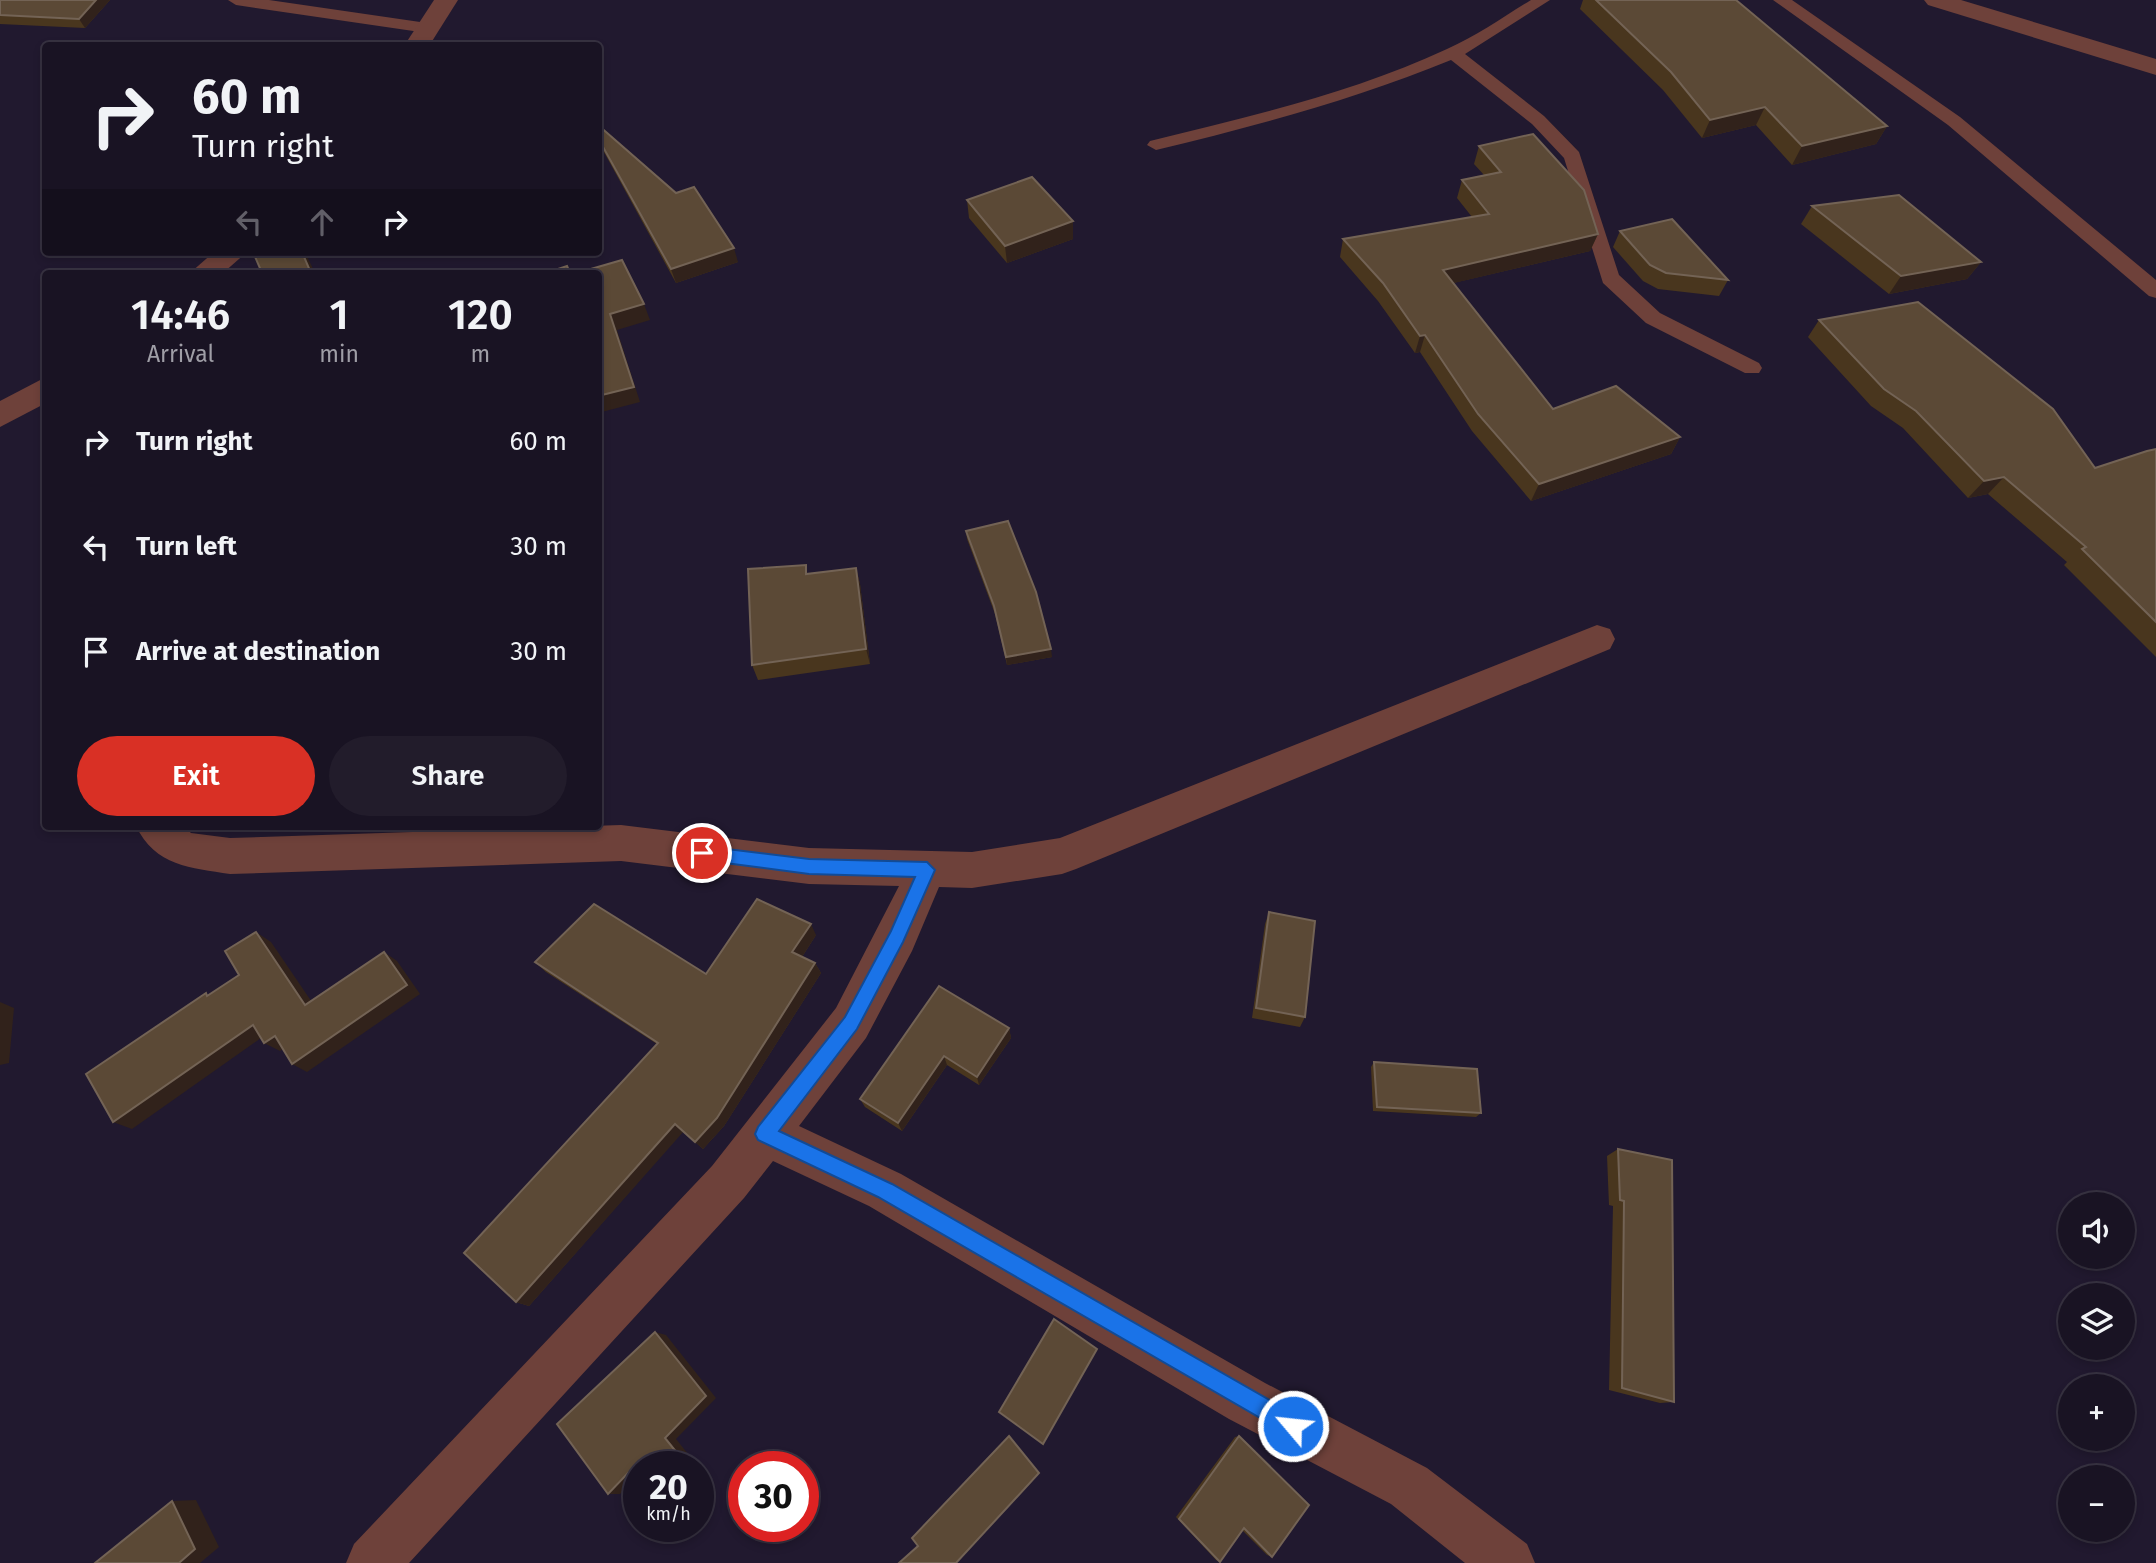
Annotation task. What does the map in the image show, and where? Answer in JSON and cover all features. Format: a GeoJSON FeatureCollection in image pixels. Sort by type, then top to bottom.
{"type":"FeatureCollection","features":[{"type":"Feature","properties":{"kind":"street"},"geometry":{"type":"LineString","coordinates":[[421,37],[446,0]]}},
{"type":"Feature","properties":{"kind":"street"},"geometry":{"type":"LineString","coordinates":[[1936,0],[2156,67]]}},
{"type":"Feature","properties":{"kind":"street"},"geometry":{"type":"LineString","coordinates":[[208,270],[227,256]]}},
{"type":"Feature","properties":{"kind":"street"},"geometry":{"type":"LineString","coordinates":[[0,416],[42,390]]}},
{"type":"Feature","properties":{"kind":"street"},"geometry":{"type":"LineString","coordinates":[[160,830],[181,849],[230,856],[621,843],[809,866],[972,870],[1062,856],[1597,639]]}},
{"type":"Feature","properties":{"kind":"street"},"geometry":{"type":"LineString","coordinates":[[373,1563],[728,1182],[851,1023],[897,937],[927,870]]}},
{"type":"Feature","properties":{"kind":"street"},"geometry":{"type":"LineString","coordinates":[[765,1134],[885,1190],[1247,1401],[1409,1486],[1508,1563]]}},
{"type":"Feature","properties":{"kind":"lane"},"geometry":{"type":"LineString","coordinates":[[236,0],[421,37]]}},
{"type":"Feature","properties":{"kind":"lane"},"geometry":{"type":"LineString","coordinates":[[1156,145],[1278,114],[1453,53],[1542,0]]}},
{"type":"Feature","properties":{"kind":"lane"},"geometry":{"type":"LineString","coordinates":[[1782,0],[1954,121],[2156,291]]}},
{"type":"Feature","properties":{"kind":"lane"},"geometry":{"type":"LineString","coordinates":[[1453,53],[1538,120],[1573,156],[1610,278],[1653,318],[1752,368]]}},
{"type":"Feature","properties":{"kind":"building"},"geometry":{"type":"Polygon","coordinates":[[[0,0],[96,0],[79,19],[0,15],[0,0]]]}},
{"type":"Feature","properties":{"kind":"building"},"geometry":{"type":"Polygon","coordinates":[[[1596,0],[1736,0],[1887,126],[1802,146],[1765,107],[1710,120],[1671,72],[1596,0]]]}},
{"type":"Feature","properties":{"kind":"building"},"geometry":{"type":"Polygon","coordinates":[[[602,128],[676,193],[694,187],[734,248],[671,269],[602,145],[602,128]]]}},
{"type":"Feature","properties":{"kind":"building"},"geometry":{"type":"Polygon","coordinates":[[[1533,134],[1584,190],[1598,234],[1443,270],[1553,409],[1616,386],[1680,437],[1539,484],[1478,414],[1425,335],[1420,336],[1383,283],[1343,239],[1489,214],[1462,180],[1501,172],[1479,146],[1533,134]]]}},
{"type":"Feature","properties":{"kind":"building"},"geometry":{"type":"Polygon","coordinates":[[[1032,177],[1073,221],[1005,246],[967,200],[1032,177]]]}},
{"type":"Feature","properties":{"kind":"building"},"geometry":{"type":"Polygon","coordinates":[[[1899,195],[1981,262],[1901,276],[1812,206],[1899,195]]]}},
{"type":"Feature","properties":{"kind":"building"},"geometry":{"type":"Polygon","coordinates":[[[1672,219],[1728,280],[1666,273],[1650,265],[1620,231],[1672,219]]]}},
{"type":"Feature","properties":{"kind":"building"},"geometry":{"type":"Polygon","coordinates":[[[255,256],[304,256],[310,270],[261,270],[255,256]]]}},
{"type":"Feature","properties":{"kind":"building"},"geometry":{"type":"Polygon","coordinates":[[[622,260],[644,304],[610,314],[634,387],[602,395],[602,270],[587,270],[622,260]]]}},
{"type":"Feature","properties":{"kind":"building"},"geometry":{"type":"Polygon","coordinates":[[[1918,302],[2053,409],[2095,468],[2156,449],[2156,622],[2082,549],[2086,547],[2004,477],[1984,481],[1916,411],[1884,389],[1819,320],[1918,302]]]}},
{"type":"Feature","properties":{"kind":"building"},"geometry":{"type":"Polygon","coordinates":[[[1008,521],[1036,592],[1051,649],[1006,657],[994,606],[966,531],[1008,521]]]}},
{"type":"Feature","properties":{"kind":"building"},"geometry":{"type":"Polygon","coordinates":[[[806,565],[806,574],[856,568],[866,649],[752,665],[748,569],[806,565]]]}},
{"type":"Feature","properties":{"kind":"building"},"geometry":{"type":"Polygon","coordinates":[[[757,899],[811,924],[792,952],[815,963],[717,1118],[695,1142],[675,1124],[516,1302],[464,1253],[658,1043],[535,962],[594,904],[706,974],[757,899]]]}},
{"type":"Feature","properties":{"kind":"building"},"geometry":{"type":"Polygon","coordinates":[[[1269,912],[1315,921],[1305,1017],[1256,1008],[1269,912]]]}},
{"type":"Feature","properties":{"kind":"building"},"geometry":{"type":"Polygon","coordinates":[[[256,932],[305,1005],[384,952],[407,985],[292,1064],[275,1036],[264,1043],[253,1025],[113,1122],[86,1074],[206,993],[207,996],[239,975],[225,951],[256,932]]]}},
{"type":"Feature","properties":{"kind":"building"},"geometry":{"type":"Polygon","coordinates":[[[939,986],[1009,1028],[977,1077],[944,1056],[898,1123],[860,1099],[939,986]]]}},
{"type":"Feature","properties":{"kind":"building"},"geometry":{"type":"Polygon","coordinates":[[[1374,1062],[1477,1069],[1481,1113],[1377,1107],[1374,1062]]]}},
{"type":"Feature","properties":{"kind":"building"},"geometry":{"type":"Polygon","coordinates":[[[1618,1149],[1672,1160],[1674,1402],[1622,1388],[1624,1201],[1620,1200],[1618,1149]]]}},
{"type":"Feature","properties":{"kind":"building"},"geometry":{"type":"Polygon","coordinates":[[[1054,1319],[1097,1349],[1043,1444],[999,1412],[1054,1319]]]}},
{"type":"Feature","properties":{"kind":"building"},"geometry":{"type":"Polygon","coordinates":[[[655,1332],[706,1396],[665,1438],[676,1451],[623,1451],[623,1478],[608,1494],[557,1424],[655,1332]]]}},
{"type":"Feature","properties":{"kind":"building"},"geometry":{"type":"Polygon","coordinates":[[[1009,1436],[1039,1473],[956,1563],[899,1563],[918,1546],[912,1538],[1009,1436]]]}},
{"type":"Feature","properties":{"kind":"building"},"geometry":{"type":"Polygon","coordinates":[[[1239,1436],[1309,1505],[1272,1557],[1244,1528],[1220,1562],[1179,1519],[1239,1436]]]}},
{"type":"Feature","properties":{"kind":"building"},"geometry":{"type":"Polygon","coordinates":[[[172,1501],[195,1549],[179,1563],[95,1563],[172,1501]]]}},
{"type":"Feature","properties":{"kind":"route"},"geometry":{"type":"LineString","coordinates":[[702,853],[809,866],[927,870],[897,937],[851,1023],[765,1134],[885,1190],[1293,1426]]}}]}
